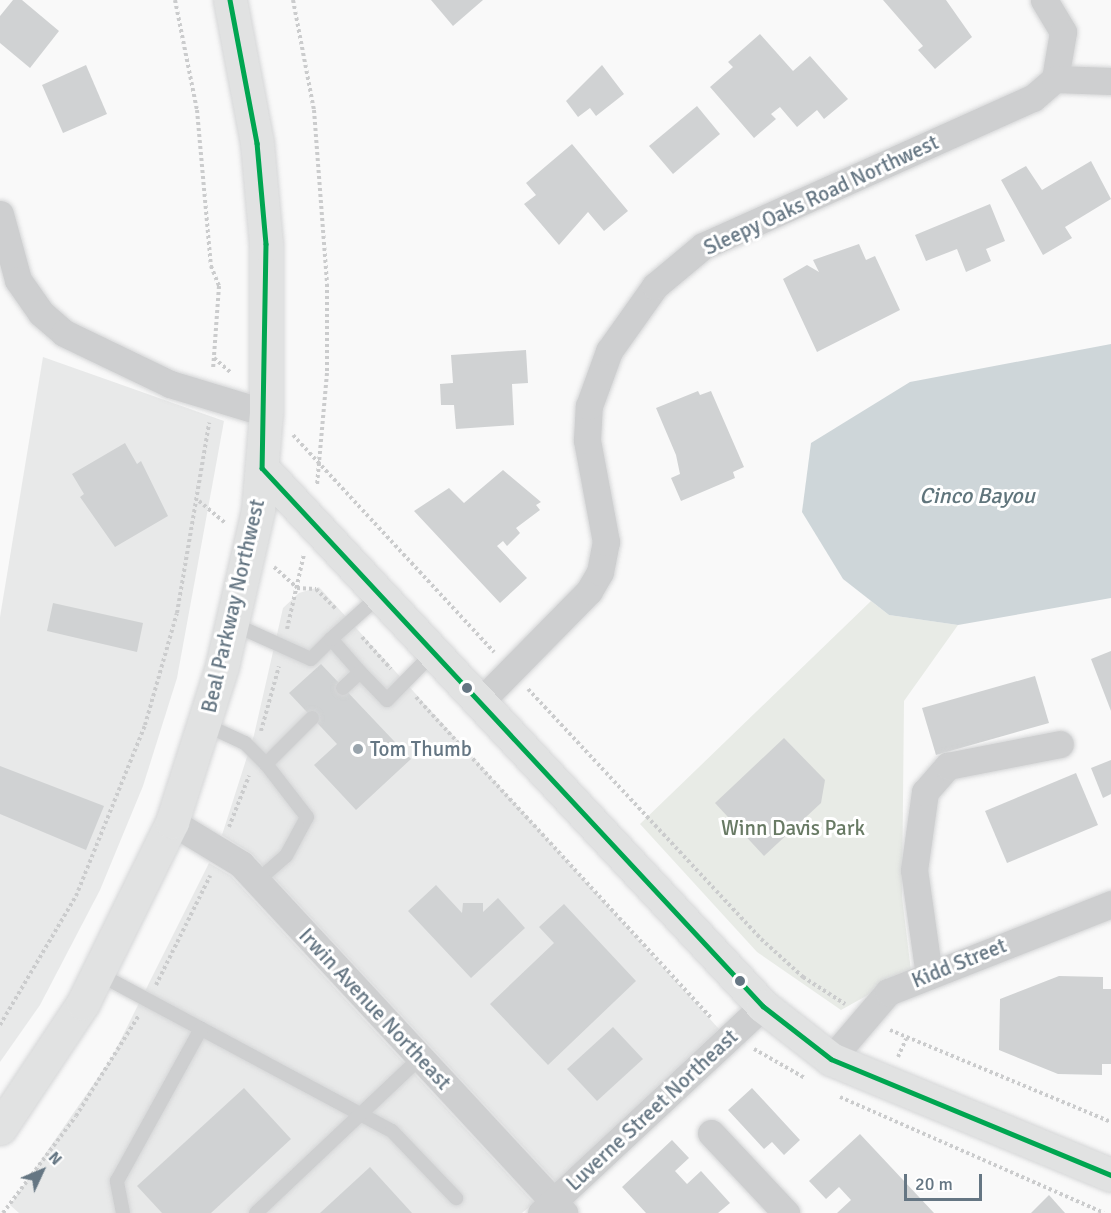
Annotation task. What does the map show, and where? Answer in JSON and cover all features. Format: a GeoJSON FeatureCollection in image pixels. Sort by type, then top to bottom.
{"type":"FeatureCollection","features":[{"type":"Feature","properties":{"kind":"main road","name":"Beal Parkway Northwest"},"geometry":{"type":"LineString","coordinates":[[0,1128],[99,974],[172,822],[206,725],[233,624],[262,468],[266,410],[266,244],[257,143],[230,0]]}},
{"type":"Feature","properties":{"kind":"main road"},"geometry":{"type":"LineString","coordinates":[[262,468],[432,654],[763,1006],[831,1059],[1111,1175]]}},
{"type":"Feature","properties":{"kind":"street"},"geometry":{"type":"LineString","coordinates":[[1044,0],[1063,32],[1055,79],[1111,81]]}},
{"type":"Feature","properties":{"kind":"street","name":"Sleepy Oaks Road Northwest"},"geometry":{"type":"LineString","coordinates":[[479,704],[589,591],[600,572],[606,542],[587,440],[589,406],[609,351],[655,286],[703,246],[1033,98],[1055,79]]}},
{"type":"Feature","properties":{"kind":"street"},"geometry":{"type":"LineString","coordinates":[[0,213],[18,280],[41,313],[64,333],[170,384],[266,410]]}},
{"type":"Feature","properties":{"kind":"street"},"geometry":{"type":"LineString","coordinates":[[929,975],[922,943],[914,870],[925,792],[935,776],[965,760],[1060,744]]}},
{"type":"Feature","properties":{"kind":"street","name":"Irwin Avenue Northeast"},"geometry":{"type":"LineString","coordinates":[[172,822],[241,864],[420,1058],[553,1209]]}},
{"type":"Feature","properties":{"kind":"street","name":"Kidd Street"},"geometry":{"type":"LineString","coordinates":[[831,1059],[888,992],[1111,903]]}},
{"type":"Feature","properties":{"kind":"street","name":"Luverne Street Northeast"},"geometry":{"type":"LineString","coordinates":[[553,1209],[763,1006]]}},
{"type":"Feature","properties":{"kind":"street"},"geometry":{"type":"LineString","coordinates":[[711,1133],[786,1213]]}},
{"type":"Feature","properties":{"kind":"lane"},"geometry":{"type":"LineString","coordinates":[[233,624],[311,659],[379,596]]}},
{"type":"Feature","properties":{"kind":"lane"},"geometry":{"type":"LineString","coordinates":[[331,639],[387,700],[432,654]]}},
{"type":"Feature","properties":{"kind":"lane"},"geometry":{"type":"LineString","coordinates":[[343,688],[360,672]]}},
{"type":"Feature","properties":{"kind":"lane"},"geometry":{"type":"LineString","coordinates":[[266,764],[312,718]]}},
{"type":"Feature","properties":{"kind":"lane"},"geometry":{"type":"LineString","coordinates":[[206,725],[245,743],[266,764],[307,817],[286,856],[256,882]]}},
{"type":"Feature","properties":{"kind":"lane"},"geometry":{"type":"LineString","coordinates":[[99,974],[359,1116],[392,1131],[456,1198]]}},
{"type":"Feature","properties":{"kind":"lane"},"geometry":{"type":"LineString","coordinates":[[123,1213],[117,1181],[201,1029]]}},
{"type":"Feature","properties":{"kind":"lane"},"geometry":{"type":"LineString","coordinates":[[256,1213],[420,1058]]}},
{"type":"Feature","properties":{"kind":"path"},"geometry":{"type":"LineString","coordinates":[[0,1026],[76,896],[145,725],[177,613],[212,397],[219,286],[211,266],[197,110],[175,0]]}},
{"type":"Feature","properties":{"kind":"path"},"geometry":{"type":"LineString","coordinates":[[214,358],[266,410],[761,939],[803,977],[866,1018],[1111,1122]]}},
{"type":"Feature","properties":{"kind":"shaded area"},"geometry":{"type":"Polygon","coordinates":[[[43,357],[224,421],[177,678],[143,786],[100,890],[40,1005],[0,1062],[0,617],[43,357]]]}},
{"type":"Feature","properties":{"kind":"shaded area"},"geometry":{"type":"Polygon","coordinates":[[[319,587],[719,1029],[556,1182],[252,854],[222,835],[254,735],[283,608],[299,593],[319,587]]]}},
{"type":"Feature","properties":{"kind":"shaded area"},"geometry":{"type":"Polygon","coordinates":[[[209,863],[231,876],[534,1203],[522,1213],[19,1213],[10,1205],[112,1057],[209,863]]]}},
{"type":"Feature","properties":{"kind":"green space","name":"Winn Davis Park"},"geometry":{"type":"Polygon","coordinates":[[[871,601],[889,615],[958,625],[904,701],[902,897],[911,971],[841,1010],[757,952],[640,824],[871,601]]]}},
{"type":"Feature","properties":{"kind":"water","name":"Cinco Bayou"},"geometry":{"type":"Polygon","coordinates":[[[1111,344],[1111,598],[958,625],[889,615],[843,579],[802,512],[811,443],[910,382],[1111,344]]]}},
{"type":"Feature","properties":{"kind":"building"},"geometry":{"type":"Polygon","coordinates":[[[13,0],[22,0],[59,31],[30,68],[0,43],[0,16],[13,0]]]}},
{"type":"Feature","properties":{"kind":"building"},"geometry":{"type":"Polygon","coordinates":[[[431,0],[483,0],[453,26],[431,0]]]}},
{"type":"Feature","properties":{"kind":"building"},"geometry":{"type":"Polygon","coordinates":[[[883,0],[946,0],[972,37],[935,69],[918,50],[923,46],[883,0]]]}},
{"type":"Feature","properties":{"kind":"building"},"geometry":{"type":"Polygon","coordinates":[[[760,34],[793,71],[810,56],[848,99],[824,119],[817,110],[797,127],[780,107],[771,114],[776,119],[754,138],[710,87],[733,67],[728,62],[760,34]]]}},
{"type":"Feature","properties":{"kind":"building"},"geometry":{"type":"Polygon","coordinates":[[[86,65],[107,114],[63,133],[42,85],[86,65]]]}},
{"type":"Feature","properties":{"kind":"building"},"geometry":{"type":"Polygon","coordinates":[[[602,65],[624,94],[596,116],[590,108],[578,117],[566,101],[602,65]]]}},
{"type":"Feature","properties":{"kind":"building"},"geometry":{"type":"Polygon","coordinates":[[[697,106],[720,134],[673,174],[649,146],[697,106]]]}},
{"type":"Feature","properties":{"kind":"building"},"geometry":{"type":"Polygon","coordinates":[[[572,144],[628,211],[604,231],[588,212],[559,245],[524,204],[536,195],[526,183],[572,144]]]}},
{"type":"Feature","properties":{"kind":"building"},"geometry":{"type":"Polygon","coordinates":[[[1091,161],[1111,199],[1065,227],[1072,238],[1043,255],[1001,180],[1026,166],[1042,190],[1091,161]]]}},
{"type":"Feature","properties":{"kind":"building"},"geometry":{"type":"Polygon","coordinates":[[[990,204],[1005,241],[986,249],[991,261],[966,272],[957,249],[926,261],[915,235],[990,204]]]}},
{"type":"Feature","properties":{"kind":"building"},"geometry":{"type":"Polygon","coordinates":[[[859,244],[866,260],[875,256],[900,310],[817,352],[783,279],[807,265],[819,272],[813,260],[859,244]]]}},
{"type":"Feature","properties":{"kind":"building"},"geometry":{"type":"Polygon","coordinates":[[[526,350],[528,383],[512,384],[514,425],[456,429],[454,405],[441,405],[440,384],[453,383],[451,355],[526,350]]]}},
{"type":"Feature","properties":{"kind":"building"},"geometry":{"type":"Polygon","coordinates":[[[698,391],[700,395],[711,391],[744,467],[733,472],[735,478],[681,501],[671,478],[680,474],[676,455],[656,408],[698,391]]]}},
{"type":"Feature","properties":{"kind":"building"},"geometry":{"type":"Polygon","coordinates":[[[125,443],[137,464],[141,461],[168,516],[115,547],[80,497],[84,494],[72,474],[125,443]]]}},
{"type":"Feature","properties":{"kind":"building"},"geometry":{"type":"Polygon","coordinates":[[[503,470],[541,502],[536,505],[540,510],[516,528],[520,533],[507,546],[503,541],[497,546],[527,578],[500,603],[414,511],[449,488],[464,503],[503,470]]]}},
{"type":"Feature","properties":{"kind":"building"},"geometry":{"type":"Polygon","coordinates":[[[53,603],[143,623],[137,652],[47,631],[53,603]]]}},
{"type":"Feature","properties":{"kind":"building"},"geometry":{"type":"Polygon","coordinates":[[[1111,651],[1111,711],[1091,659],[1111,651]]]}},
{"type":"Feature","properties":{"kind":"building"},"geometry":{"type":"Polygon","coordinates":[[[321,664],[411,759],[356,810],[314,765],[337,744],[289,693],[321,664]]]}},
{"type":"Feature","properties":{"kind":"building"},"geometry":{"type":"Polygon","coordinates":[[[1035,676],[1049,723],[936,755],[922,708],[1035,676]]]}},
{"type":"Feature","properties":{"kind":"building"},"geometry":{"type":"Polygon","coordinates":[[[784,738],[825,780],[821,803],[764,856],[715,803],[784,738]]]}},
{"type":"Feature","properties":{"kind":"building"},"geometry":{"type":"Polygon","coordinates":[[[1111,760],[1111,794],[1103,798],[1091,768],[1111,760]]]}},
{"type":"Feature","properties":{"kind":"building"},"geometry":{"type":"Polygon","coordinates":[[[0,766],[104,806],[86,850],[0,814],[0,766]]]}},
{"type":"Feature","properties":{"kind":"building"},"geometry":{"type":"Polygon","coordinates":[[[1076,773],[1098,825],[1007,863],[985,811],[1076,773]]]}},
{"type":"Feature","properties":{"kind":"building"},"geometry":{"type":"Polygon","coordinates":[[[436,885],[462,913],[463,903],[483,903],[483,912],[498,898],[525,928],[471,978],[408,911],[436,885]]]}},
{"type":"Feature","properties":{"kind":"building"},"geometry":{"type":"Polygon","coordinates":[[[564,904],[636,981],[548,1065],[490,1004],[554,943],[539,927],[564,904]]]}},
{"type":"Feature","properties":{"kind":"building"},"geometry":{"type":"Polygon","coordinates":[[[1059,976],[1103,977],[1103,989],[1111,989],[1111,1064],[1102,1064],[1102,1075],[1058,1074],[999,1050],[1000,999],[1059,976]]]}},
{"type":"Feature","properties":{"kind":"building"},"geometry":{"type":"Polygon","coordinates":[[[613,1027],[643,1059],[597,1101],[567,1069],[613,1027]]]}},
{"type":"Feature","properties":{"kind":"building"},"geometry":{"type":"Polygon","coordinates":[[[244,1088],[291,1139],[211,1213],[162,1213],[137,1186],[244,1088]]]}},
{"type":"Feature","properties":{"kind":"building"},"geometry":{"type":"Polygon","coordinates":[[[752,1088],[800,1140],[784,1155],[772,1142],[764,1149],[728,1110],[752,1088]]]}},
{"type":"Feature","properties":{"kind":"building"},"geometry":{"type":"Polygon","coordinates":[[[860,1134],[934,1213],[837,1213],[851,1200],[839,1187],[826,1199],[809,1181],[860,1134]]]}},
{"type":"Feature","properties":{"kind":"building"},"geometry":{"type":"Polygon","coordinates":[[[672,1140],[689,1158],[675,1171],[687,1184],[701,1171],[730,1203],[718,1213],[646,1213],[622,1187],[672,1140]]]}},
{"type":"Feature","properties":{"kind":"building"},"geometry":{"type":"Polygon","coordinates":[[[370,1167],[412,1213],[320,1213],[370,1167]]]}},
{"type":"Feature","properties":{"kind":"building"},"geometry":{"type":"Polygon","coordinates":[[[1049,1195],[1065,1213],[1031,1213],[1049,1195]]]}},
{"type":"Feature","properties":{"kind":"transit line"},"geometry":{"type":"LineString","coordinates":[[230,0],[257,143],[266,244],[262,468],[763,1006],[831,1059],[1111,1175]]}},
{"type":"Feature","properties":{"kind":"place","name":"Tom Thumb"},"geometry":{"type":"Point","coordinates":[358,749]}}]}
